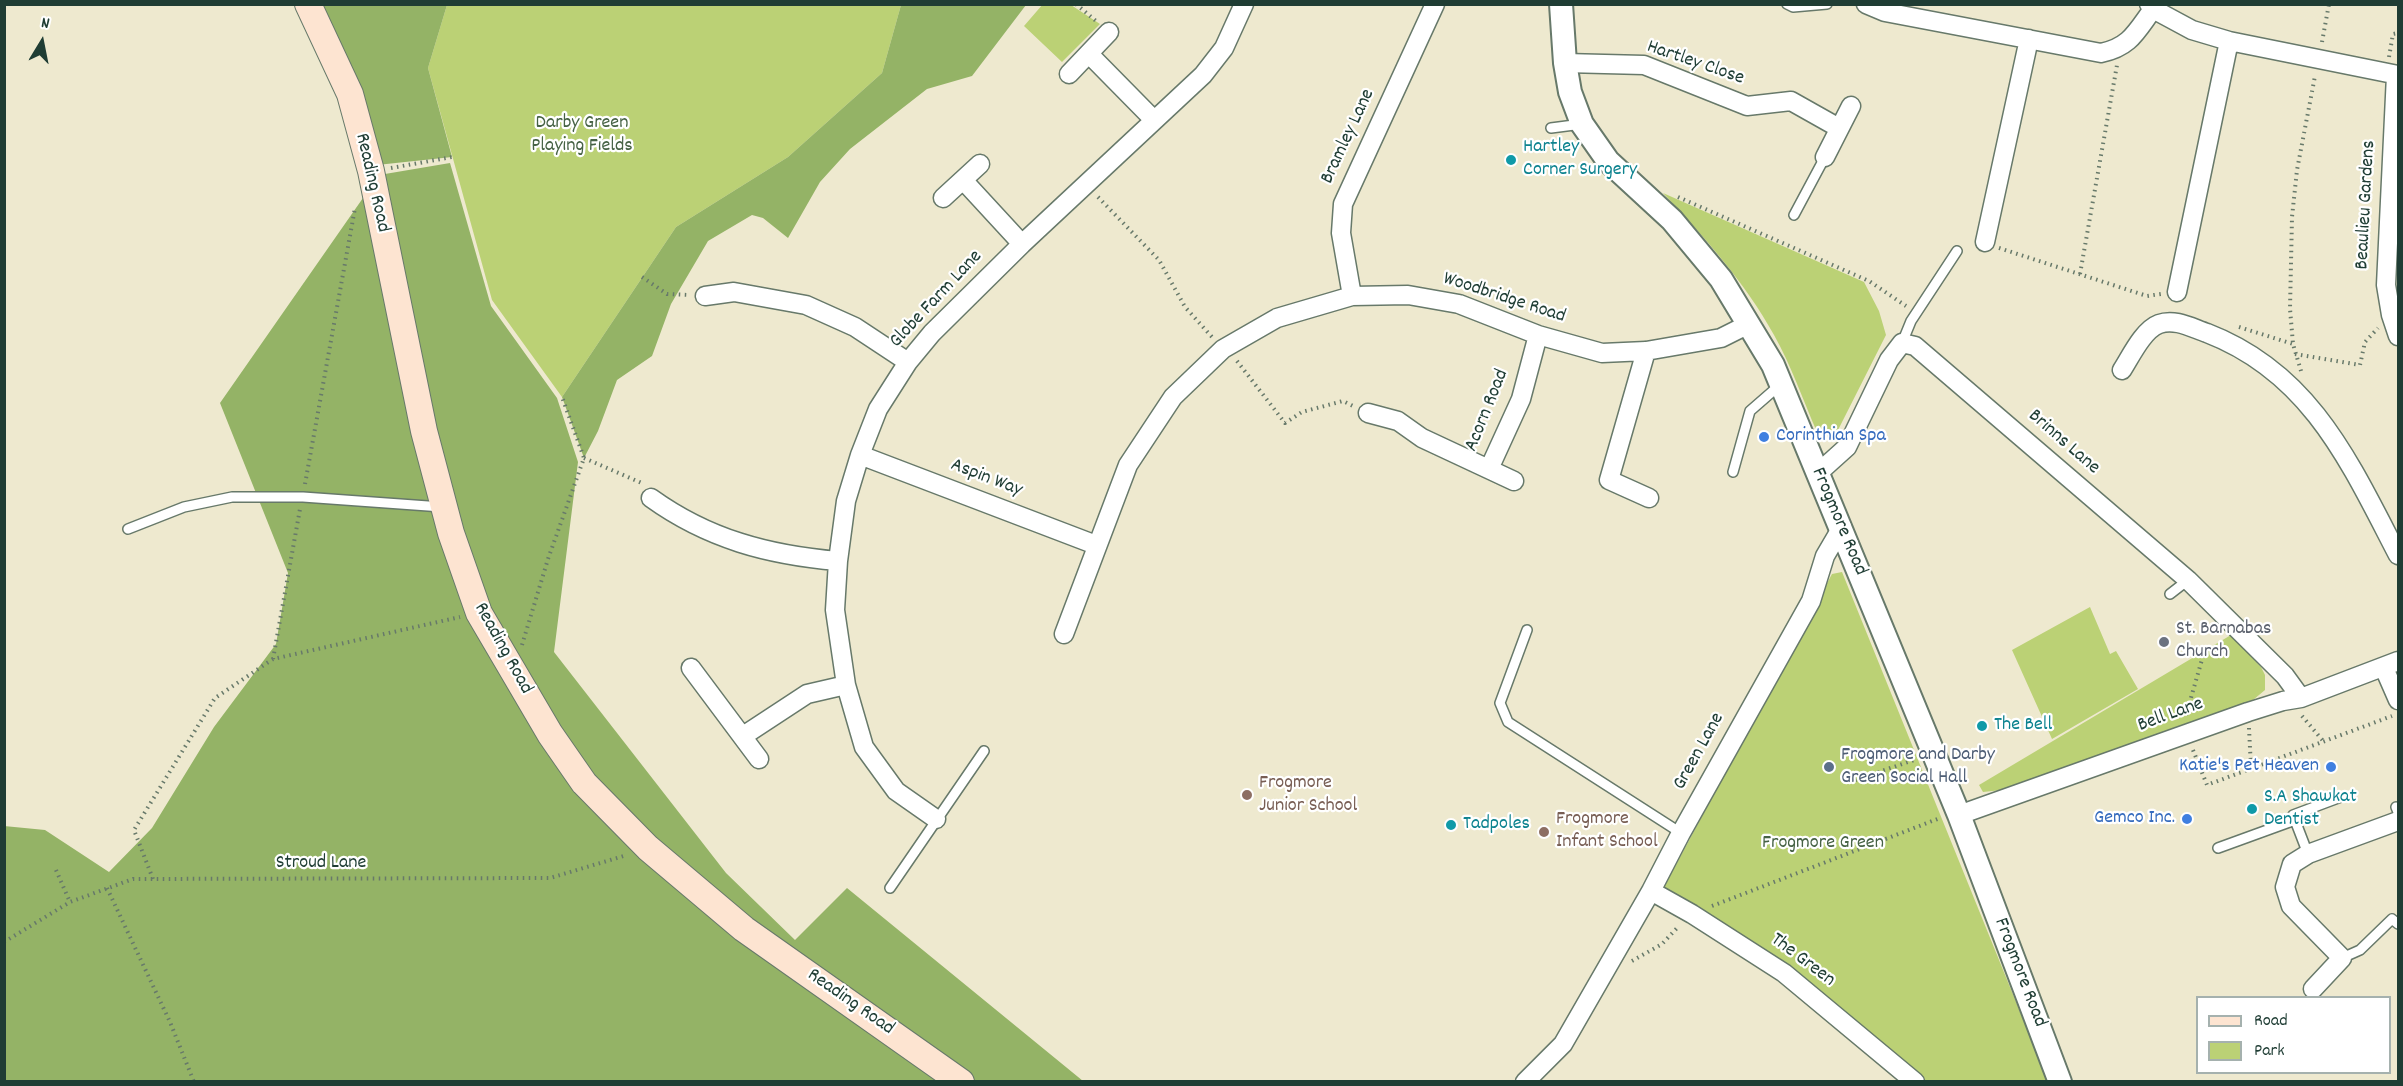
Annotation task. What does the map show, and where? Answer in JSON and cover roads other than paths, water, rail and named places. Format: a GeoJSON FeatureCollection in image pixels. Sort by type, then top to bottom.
{"type":"FeatureCollection","features":[{"type":"Feature","properties":{"kind":"main road","name":"Reading Road"},"geometry":{"type":"LineString","coordinates":[[308,4],[350,94],[371,171],[424,431],[444,507],[479,613],[550,734],[584,783],[648,848],[744,929],[962,1082]]}},
{"type":"Feature","properties":{"kind":"street","name":"Globe Farm Lane"},"geometry":{"type":"LineString","coordinates":[[936,819],[896,791],[864,747],[846,685],[835,610],[838,561],[846,501],[860,455],[878,409],[908,362],[932,333],[1085,184],[1203,75],[1224,48],[1244,4]]}},
{"type":"Feature","properties":{"kind":"street","name":"Bramley Lane"},"geometry":{"type":"LineString","coordinates":[[1352,296],[1341,233],[1343,204],[1435,4]]}},
{"type":"Feature","properties":{"kind":"street","name":"Frogmore Road"},"geometry":{"type":"LineString","coordinates":[[1561,4],[1565,63],[1570,92],[1582,124],[1608,161],[1672,220],[1721,279],[1773,365],[1817,474],[1842,527],[1958,813],[2060,1082]]}},
{"type":"Feature","properties":{"kind":"street"},"geometry":{"type":"LineString","coordinates":[[1866,4],[1885,12],[2101,53],[2117,50],[2128,44],[2151,7],[2192,30],[2229,41],[2319,57],[2394,74]]}},
{"type":"Feature","properties":{"kind":"street"},"geometry":{"type":"LineString","coordinates":[[1069,74],[1109,32]]}},
{"type":"Feature","properties":{"kind":"street"},"geometry":{"type":"LineString","coordinates":[[1985,242],[2029,39]]}},
{"type":"Feature","properties":{"kind":"street"},"geometry":{"type":"LineString","coordinates":[[2177,292],[2229,41]]}},
{"type":"Feature","properties":{"kind":"street"},"geometry":{"type":"LineString","coordinates":[[1089,54],[1154,120]]}},
{"type":"Feature","properties":{"kind":"street","name":"Hartley Close"},"geometry":{"type":"LineString","coordinates":[[1565,63],[1644,65],[1747,106],[1791,100],[1839,128]]}},
{"type":"Feature","properties":{"kind":"street","name":"Beaulieu Gardens"},"geometry":{"type":"LineString","coordinates":[[2394,74],[2386,285],[2391,315],[2398,336]]}},
{"type":"Feature","properties":{"kind":"street"},"geometry":{"type":"LineString","coordinates":[[1825,157],[1851,106]]}},
{"type":"Feature","properties":{"kind":"street"},"geometry":{"type":"LineString","coordinates":[[943,198],[980,164]]}},
{"type":"Feature","properties":{"kind":"street"},"geometry":{"type":"LineString","coordinates":[[963,180],[1022,244]]}},
{"type":"Feature","properties":{"kind":"street"},"geometry":{"type":"LineString","coordinates":[[705,296],[734,292],[806,305],[855,327],[908,362]]}},
{"type":"Feature","properties":{"kind":"street","name":"Woodbridge Road"},"geometry":{"type":"LineString","coordinates":[[1064,634],[1096,544],[1128,465],[1173,397],[1223,349],[1277,318],[1352,296],[1408,295],[1459,304],[1538,335],[1602,353],[1646,351],[1721,338],[1749,324]]}},
{"type":"Feature","properties":{"kind":"street"},"geometry":{"type":"LineString","coordinates":[[2122,370],[2147,333],[2158,324],[2176,322],[2226,341],[2264,362],[2306,400],[2342,448],[2398,555]]}},
{"type":"Feature","properties":{"kind":"street","name":"Acorn Road"},"geometry":{"type":"LineString","coordinates":[[1489,469],[1521,399],[1538,335]]}},
{"type":"Feature","properties":{"kind":"street"},"geometry":{"type":"LineString","coordinates":[[1817,474],[1846,447],[1889,360],[1902,343]]}},
{"type":"Feature","properties":{"kind":"street","name":"Brinns Lane"},"geometry":{"type":"LineString","coordinates":[[1902,343],[1915,346],[2188,580],[2285,676],[2292,699]]}},
{"type":"Feature","properties":{"kind":"street"},"geometry":{"type":"LineString","coordinates":[[1646,351],[1609,480],[1649,498]]}},
{"type":"Feature","properties":{"kind":"street","name":"Acorn Road"},"geometry":{"type":"LineString","coordinates":[[1368,413],[1398,421],[1422,438],[1514,481]]}},
{"type":"Feature","properties":{"kind":"street","name":"Aspin Way"},"geometry":{"type":"LineString","coordinates":[[860,455],[1096,544]]}},
{"type":"Feature","properties":{"kind":"street"},"geometry":{"type":"LineString","coordinates":[[651,498],[671,512],[714,534],[750,548],[797,558],[838,561]]}},
{"type":"Feature","properties":{"kind":"street","name":"Green Lane"},"geometry":{"type":"LineString","coordinates":[[1525,1082],[1563,1044],[1651,891],[1811,601],[1825,556],[1842,527]]}},
{"type":"Feature","properties":{"kind":"street"},"geometry":{"type":"LineString","coordinates":[[2391,665],[2398,700]]}},
{"type":"Feature","properties":{"kind":"street","name":"Bell Lane"},"geometry":{"type":"LineString","coordinates":[[1958,813],[2391,665]]}},
{"type":"Feature","properties":{"kind":"street"},"geometry":{"type":"LineString","coordinates":[[691,668],[759,759]]}},
{"type":"Feature","properties":{"kind":"street"},"geometry":{"type":"LineString","coordinates":[[743,736],[807,694],[846,685]]}},
{"type":"Feature","properties":{"kind":"street"},"geometry":{"type":"LineString","coordinates":[[2313,989],[2342,958],[2291,906],[2285,887],[2292,864],[2308,854],[2398,813]]}},
{"type":"Feature","properties":{"kind":"street","name":"The Green"},"geometry":{"type":"LineString","coordinates":[[1651,891],[1692,914],[1784,974],[1915,1082]]}},
{"type":"Feature","properties":{"kind":"lane"},"geometry":{"type":"LineString","coordinates":[[1788,4],[1793,6],[1827,4]]}},
{"type":"Feature","properties":{"kind":"lane"},"geometry":{"type":"LineString","coordinates":[[1551,128],[1582,124]]}},
{"type":"Feature","properties":{"kind":"lane"},"geometry":{"type":"LineString","coordinates":[[1794,215],[1825,157]]}},
{"type":"Feature","properties":{"kind":"lane"},"geometry":{"type":"LineString","coordinates":[[1902,343],[1916,314],[1957,251]]}},
{"type":"Feature","properties":{"kind":"lane"},"geometry":{"type":"LineString","coordinates":[[1732,472],[1750,411],[1781,384]]}},
{"type":"Feature","properties":{"kind":"lane"},"geometry":{"type":"LineString","coordinates":[[128,529],[184,507],[232,497],[303,497],[444,507]]}},
{"type":"Feature","properties":{"kind":"lane"},"geometry":{"type":"LineString","coordinates":[[2170,594],[2188,580]]}},
{"type":"Feature","properties":{"kind":"lane"},"geometry":{"type":"LineString","coordinates":[[1527,630],[1500,703],[1508,722],[1681,833]]}},
{"type":"Feature","properties":{"kind":"lane"},"geometry":{"type":"LineString","coordinates":[[890,888],[984,751]]}},
{"type":"Feature","properties":{"kind":"lane"},"geometry":{"type":"LineString","coordinates":[[2308,854],[2292,815],[2341,796]]}},
{"type":"Feature","properties":{"kind":"lane"},"geometry":{"type":"LineString","coordinates":[[2218,848],[2295,820]]}},
{"type":"Feature","properties":{"kind":"lane"},"geometry":{"type":"LineString","coordinates":[[2342,958],[2360,951],[2392,918],[2398,924]]}},
{"type":"Feature","properties":{"kind":"place","name":"Hartley Corner Surgery"},"geometry":{"type":"Point","coordinates":[1511,160]}},
{"type":"Feature","properties":{"kind":"place","name":"Corinthian Spa"},"geometry":{"type":"Point","coordinates":[1764,437]}},
{"type":"Feature","properties":{"kind":"place","name":"St. Barnabas Church"},"geometry":{"type":"Point","coordinates":[2164,642]}},
{"type":"Feature","properties":{"kind":"place","name":"The Bell"},"geometry":{"type":"Point","coordinates":[1982,726]}},
{"type":"Feature","properties":{"kind":"place","name":"Frogmore and Darby Green Social Hall"},"geometry":{"type":"Point","coordinates":[1829,767]}},
{"type":"Feature","properties":{"kind":"place","name":"Katie's Pet Heaven"},"geometry":{"type":"Point","coordinates":[2331,767]}},
{"type":"Feature","properties":{"kind":"place","name":"Frogmore Junior School"},"geometry":{"type":"Point","coordinates":[1247,795]}},
{"type":"Feature","properties":{"kind":"place","name":"S.A Shawkat Dentist"},"geometry":{"type":"Point","coordinates":[2252,809]}},
{"type":"Feature","properties":{"kind":"place","name":"Gemco Inc."},"geometry":{"type":"Point","coordinates":[2187,819]}},
{"type":"Feature","properties":{"kind":"place","name":"Tadpoles"},"geometry":{"type":"Point","coordinates":[1451,825]}},
{"type":"Feature","properties":{"kind":"place","name":"Frogmore Infant School"},"geometry":{"type":"Point","coordinates":[1544,832]}},
{"type":"Feature","properties":{"kind":"park label","name":"Darby Green Playing Fields"},"geometry":{"type":"Point","coordinates":[582,136]}},
{"type":"Feature","properties":{"kind":"park label","name":"Frogmore Green"},"geometry":{"type":"Point","coordinates":[1823,844]}}]}
